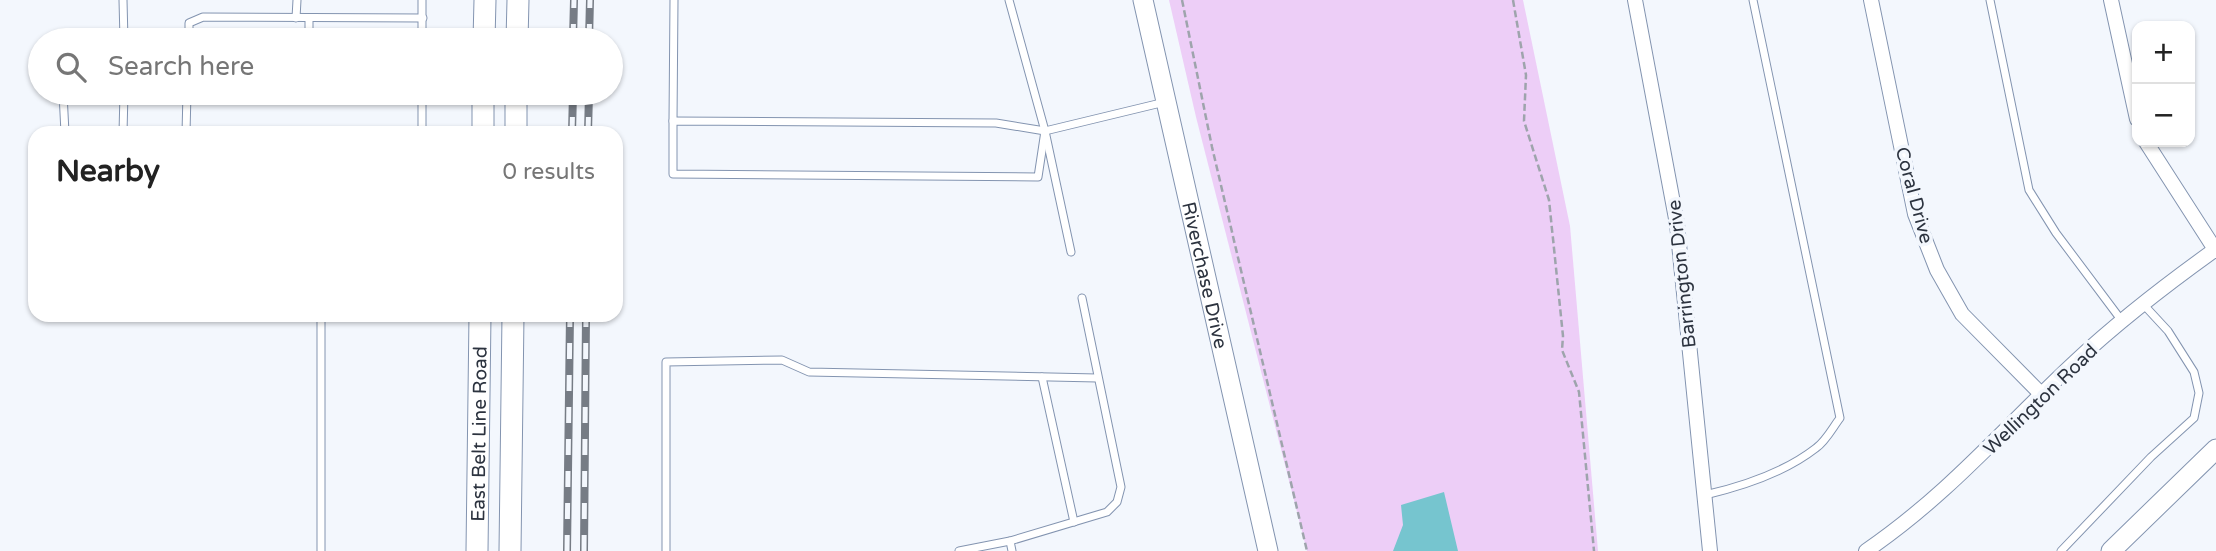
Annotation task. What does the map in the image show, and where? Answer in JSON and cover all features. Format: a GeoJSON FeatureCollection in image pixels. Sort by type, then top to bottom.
{"type":"FeatureCollection","features":[{"type":"Feature","properties":{"kind":"main road"},"geometry":{"type":"LineString","coordinates":[[484,28],[485,0]]}},
{"type":"Feature","properties":{"kind":"main road"},"geometry":{"type":"LineString","coordinates":[[517,28],[518,0]]}},
{"type":"Feature","properties":{"kind":"main road"},"geometry":{"type":"LineString","coordinates":[[483,126],[484,105]]}},
{"type":"Feature","properties":{"kind":"main road"},"geometry":{"type":"LineString","coordinates":[[516,105],[516,126]]}},
{"type":"Feature","properties":{"kind":"main road","name":"East Belt Line Road"},"geometry":{"type":"LineString","coordinates":[[477,551],[480,322]]}},
{"type":"Feature","properties":{"kind":"main road","name":"East Belt Line Road"},"geometry":{"type":"LineString","coordinates":[[510,551],[513,322]]}},
{"type":"Feature","properties":{"kind":"street","name":"Riverchase Drive"},"geometry":{"type":"LineString","coordinates":[[1143,0],[1268,551]]}},
{"type":"Feature","properties":{"kind":"street","name":"Barrington Drive"},"geometry":{"type":"LineString","coordinates":[[1635,0],[1677,224],[1710,551]]}},
{"type":"Feature","properties":{"kind":"street","name":"Coral Drive"},"geometry":{"type":"LineString","coordinates":[[1871,0],[1915,214],[1937,270],[1962,314],[2041,394]]}},
{"type":"Feature","properties":{"kind":"street"},"geometry":{"type":"LineString","coordinates":[[2111,0],[2132,96]]}},
{"type":"Feature","properties":{"kind":"street"},"geometry":{"type":"LineString","coordinates":[[2149,147],[2216,250]]}},
{"type":"Feature","properties":{"kind":"street","name":"Wellington Road"},"geometry":{"type":"LineString","coordinates":[[1866,551],[1946,491],[2041,394],[2122,322],[2216,250]]}},
{"type":"Feature","properties":{"kind":"street"},"geometry":{"type":"LineString","coordinates":[[2115,549],[2216,449]]}},
{"type":"Feature","properties":{"kind":"lane"},"geometry":{"type":"LineString","coordinates":[[123,0],[124,28]]}},
{"type":"Feature","properties":{"kind":"lane"},"geometry":{"type":"LineString","coordinates":[[296,18],[297,0]]}},
{"type":"Feature","properties":{"kind":"lane"},"geometry":{"type":"LineString","coordinates":[[422,0],[422,28]]}},
{"type":"Feature","properties":{"kind":"lane"},"geometry":{"type":"LineString","coordinates":[[674,0],[673,174],[1038,177],[1045,131]]}},
{"type":"Feature","properties":{"kind":"lane"},"geometry":{"type":"LineString","coordinates":[[1009,0],[1045,131],[1071,252]]}},
{"type":"Feature","properties":{"kind":"lane"},"geometry":{"type":"LineString","coordinates":[[1704,495],[1737,488],[1780,470],[1818,447],[1840,418],[1753,0]]}},
{"type":"Feature","properties":{"kind":"lane"},"geometry":{"type":"LineString","coordinates":[[1990,0],[2029,190],[2050,225],[2122,322]]}},
{"type":"Feature","properties":{"kind":"lane"},"geometry":{"type":"LineString","coordinates":[[189,28],[189,23],[195,18],[422,18]]}},
{"type":"Feature","properties":{"kind":"lane"},"geometry":{"type":"LineString","coordinates":[[309,18],[309,28]]}},
{"type":"Feature","properties":{"kind":"lane"},"geometry":{"type":"LineString","coordinates":[[673,121],[996,123],[1045,131],[1166,102]]}},
{"type":"Feature","properties":{"kind":"lane"},"geometry":{"type":"LineString","coordinates":[[64,105],[65,126]]}},
{"type":"Feature","properties":{"kind":"lane"},"geometry":{"type":"LineString","coordinates":[[123,126],[124,105]]}},
{"type":"Feature","properties":{"kind":"lane"},"geometry":{"type":"LineString","coordinates":[[186,126],[187,105]]}},
{"type":"Feature","properties":{"kind":"lane"},"geometry":{"type":"LineString","coordinates":[[422,105],[422,126]]}},
{"type":"Feature","properties":{"kind":"lane"},"geometry":{"type":"LineString","coordinates":[[959,551],[1010,541],[1112,508],[1121,487],[1082,298]]}},
{"type":"Feature","properties":{"kind":"lane"},"geometry":{"type":"LineString","coordinates":[[2062,551],[2142,466],[2194,418],[2199,393],[2194,372],[2168,331],[2143,304]]}},
{"type":"Feature","properties":{"kind":"lane"},"geometry":{"type":"LineString","coordinates":[[321,322],[321,551]]}},
{"type":"Feature","properties":{"kind":"lane"},"geometry":{"type":"LineString","coordinates":[[666,551],[666,362],[782,360],[808,372],[1097,378]]}},
{"type":"Feature","properties":{"kind":"lane"},"geometry":{"type":"LineString","coordinates":[[1042,377],[1074,522]]}},
{"type":"Feature","properties":{"kind":"lane"},"geometry":{"type":"LineString","coordinates":[[1010,541],[1012,551]]}},
{"type":"Feature","properties":{"kind":"path"},"geometry":{"type":"LineString","coordinates":[[1182,0],[1212,147],[1307,551]]}},
{"type":"Feature","properties":{"kind":"path"},"geometry":{"type":"LineString","coordinates":[[1513,0],[1525,75],[1524,121],[1551,210],[1562,314],[1562,350],[1579,392],[1594,551]]}},
{"type":"Feature","properties":{"kind":"shaded area"},"geometry":{"type":"Polygon","coordinates":[[[1169,0],[1523,0],[1570,226],[1598,551],[1307,551],[1196,117],[1169,0]]]}},
{"type":"Feature","properties":{"kind":"water"},"geometry":{"type":"Polygon","coordinates":[[[1444,492],[1458,551],[1393,551],[1403,525],[1401,505],[1444,492]]]}},
{"type":"Feature","properties":{"kind":"railway"},"geometry":{"type":"LineString","coordinates":[[573,28],[574,0]]}},
{"type":"Feature","properties":{"kind":"railway"},"geometry":{"type":"LineString","coordinates":[[589,28],[590,0]]}},
{"type":"Feature","properties":{"kind":"railway"},"geometry":{"type":"LineString","coordinates":[[572,126],[573,105]]}},
{"type":"Feature","properties":{"kind":"railway"},"geometry":{"type":"LineString","coordinates":[[588,126],[589,105]]}},
{"type":"Feature","properties":{"kind":"railway"},"geometry":{"type":"LineString","coordinates":[[567,551],[570,322]]}},
{"type":"Feature","properties":{"kind":"railway"},"geometry":{"type":"LineString","coordinates":[[584,551],[586,322]]}}]}
